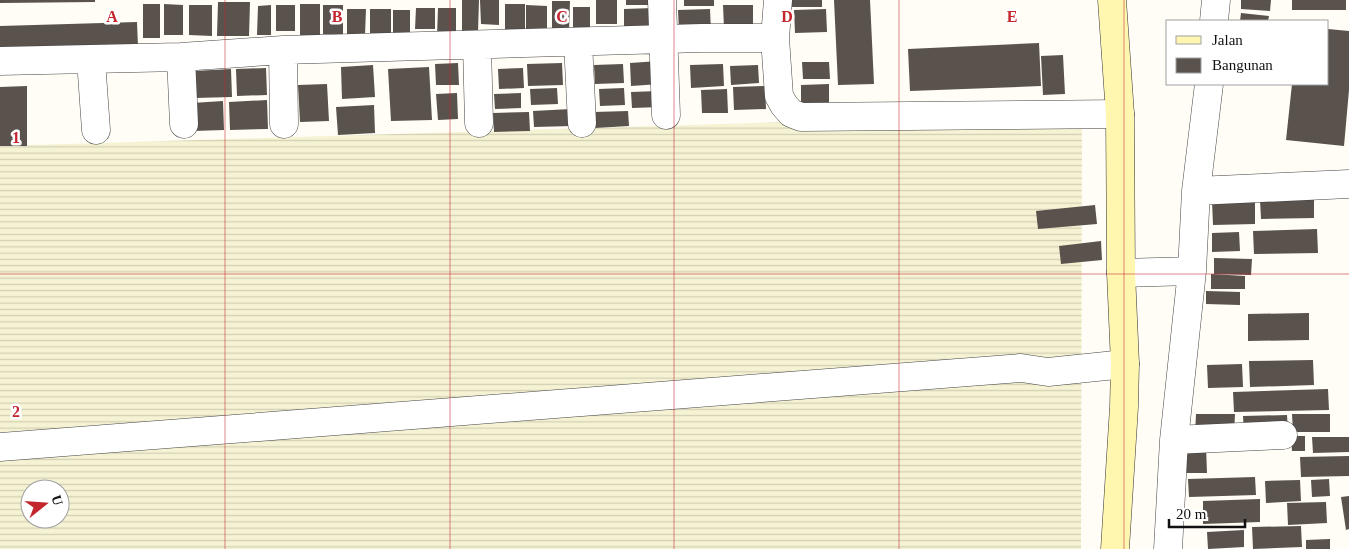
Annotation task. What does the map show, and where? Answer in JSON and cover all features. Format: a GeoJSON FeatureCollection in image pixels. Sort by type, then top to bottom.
{"type":"FeatureCollection","features":[{"type":"Feature","properties":{"kind":"main road"},"geometry":{"type":"LineString","coordinates":[[1112,0],[1133,272],[1125,364],[1116,549]]}},
{"type":"Feature","properties":{"kind":"street"},"geometry":{"type":"LineString","coordinates":[[662,0],[666,115]]}},
{"type":"Feature","properties":{"kind":"street"},"geometry":{"type":"LineString","coordinates":[[778,0],[775,38],[779,96],[784,106],[791,113],[801,117],[1120,114]]}},
{"type":"Feature","properties":{"kind":"street"},"geometry":{"type":"LineString","coordinates":[[1214,20],[1216,0]]}},
{"type":"Feature","properties":{"kind":"street"},"geometry":{"type":"LineString","coordinates":[[0,61],[182,57],[283,50],[663,39],[775,38]]}},
{"type":"Feature","properties":{"kind":"street"},"geometry":{"type":"LineString","coordinates":[[578,42],[582,123]]}},
{"type":"Feature","properties":{"kind":"street"},"geometry":{"type":"LineString","coordinates":[[477,45],[479,122]]}},
{"type":"Feature","properties":{"kind":"street"},"geometry":{"type":"LineString","coordinates":[[283,50],[284,124]]}},
{"type":"Feature","properties":{"kind":"street"},"geometry":{"type":"LineString","coordinates":[[182,57],[184,124]]}},
{"type":"Feature","properties":{"kind":"street"},"geometry":{"type":"LineString","coordinates":[[91,60],[96,130]]}},
{"type":"Feature","properties":{"kind":"street"},"geometry":{"type":"LineString","coordinates":[[1168,549],[1174,440],[1196,191],[1209,85]]}},
{"type":"Feature","properties":{"kind":"street"},"geometry":{"type":"LineString","coordinates":[[1196,191],[1349,184]]}},
{"type":"Feature","properties":{"kind":"street"},"geometry":{"type":"LineString","coordinates":[[1133,272],[1189,271]]}},
{"type":"Feature","properties":{"kind":"street"},"geometry":{"type":"LineString","coordinates":[[0,447],[1021,368],[1048,372],[1125,364]]}},
{"type":"Feature","properties":{"kind":"street"},"geometry":{"type":"LineString","coordinates":[[0,463],[1022,386],[1048,372]]}},
{"type":"Feature","properties":{"kind":"street"},"geometry":{"type":"LineString","coordinates":[[1174,440],[1283,435]]}},
{"type":"Feature","properties":{"kind":"shaded area"},"geometry":{"type":"Polygon","coordinates":[[[1082,113],[1081,549],[0,549],[0,146],[1082,113]]]}},
{"type":"Feature","properties":{"kind":"building"},"geometry":{"type":"Polygon","coordinates":[[[0,0],[95,0],[95,2],[0,3],[0,0]]]}},
{"type":"Feature","properties":{"kind":"building"},"geometry":{"type":"Polygon","coordinates":[[[462,0],[479,0],[478,32],[462,32],[462,0]]]}},
{"type":"Feature","properties":{"kind":"building"},"geometry":{"type":"Polygon","coordinates":[[[480,0],[499,0],[499,25],[481,24],[480,0]]]}},
{"type":"Feature","properties":{"kind":"building"},"geometry":{"type":"Polygon","coordinates":[[[596,0],[617,0],[617,24],[596,24],[596,0]]]}},
{"type":"Feature","properties":{"kind":"building"},"geometry":{"type":"Polygon","coordinates":[[[626,0],[650,0],[650,5],[626,5],[626,0]]]}},
{"type":"Feature","properties":{"kind":"building"},"geometry":{"type":"Polygon","coordinates":[[[684,0],[714,0],[714,6],[684,6],[684,0]]]}},
{"type":"Feature","properties":{"kind":"building"},"geometry":{"type":"Polygon","coordinates":[[[789,0],[822,0],[822,7],[790,7],[789,0]]]}},
{"type":"Feature","properties":{"kind":"building"},"geometry":{"type":"Polygon","coordinates":[[[834,0],[870,0],[874,84],[838,85],[834,0]]]}},
{"type":"Feature","properties":{"kind":"building"},"geometry":{"type":"Polygon","coordinates":[[[1241,0],[1271,0],[1270,11],[1241,9],[1241,0]]]}},
{"type":"Feature","properties":{"kind":"building"},"geometry":{"type":"Polygon","coordinates":[[[1292,0],[1346,0],[1346,10],[1292,10],[1292,0]]]}},
{"type":"Feature","properties":{"kind":"building"},"geometry":{"type":"Polygon","coordinates":[[[552,1],[570,1],[569,31],[552,30],[552,1]]]}},
{"type":"Feature","properties":{"kind":"building"},"geometry":{"type":"Polygon","coordinates":[[[218,2],[250,2],[249,36],[217,36],[218,2]]]}},
{"type":"Feature","properties":{"kind":"building"},"geometry":{"type":"Polygon","coordinates":[[[143,4],[160,4],[160,38],[143,38],[143,4]]]}},
{"type":"Feature","properties":{"kind":"building"},"geometry":{"type":"Polygon","coordinates":[[[164,4],[183,5],[183,35],[164,35],[164,4]]]}},
{"type":"Feature","properties":{"kind":"building"},"geometry":{"type":"Polygon","coordinates":[[[300,4],[320,4],[320,35],[300,35],[300,4]]]}},
{"type":"Feature","properties":{"kind":"building"},"geometry":{"type":"Polygon","coordinates":[[[505,4],[525,4],[525,38],[505,38],[505,4]]]}},
{"type":"Feature","properties":{"kind":"building"},"geometry":{"type":"Polygon","coordinates":[[[189,5],[212,5],[212,36],[189,35],[189,5]]]}},
{"type":"Feature","properties":{"kind":"building"},"geometry":{"type":"Polygon","coordinates":[[[271,5],[271,35],[257,35],[258,6],[271,5]]]}},
{"type":"Feature","properties":{"kind":"building"},"geometry":{"type":"Polygon","coordinates":[[[276,5],[295,5],[295,31],[276,31],[276,5]]]}},
{"type":"Feature","properties":{"kind":"building"},"geometry":{"type":"Polygon","coordinates":[[[323,5],[343,5],[343,34],[323,34],[323,5]]]}},
{"type":"Feature","properties":{"kind":"building"},"geometry":{"type":"Polygon","coordinates":[[[526,5],[547,6],[547,31],[526,31],[526,5]]]}},
{"type":"Feature","properties":{"kind":"building"},"geometry":{"type":"Polygon","coordinates":[[[723,5],[753,5],[753,28],[724,28],[723,5]]]}},
{"type":"Feature","properties":{"kind":"building"},"geometry":{"type":"Polygon","coordinates":[[[573,7],[590,7],[590,33],[573,33],[573,7]]]}},
{"type":"Feature","properties":{"kind":"building"},"geometry":{"type":"Polygon","coordinates":[[[416,8],[435,8],[435,29],[415,29],[416,8]]]}},
{"type":"Feature","properties":{"kind":"building"},"geometry":{"type":"Polygon","coordinates":[[[438,8],[456,8],[456,36],[437,36],[438,8]]]}},
{"type":"Feature","properties":{"kind":"building"},"geometry":{"type":"Polygon","coordinates":[[[653,8],[654,32],[624,33],[624,9],[653,8]]]}},
{"type":"Feature","properties":{"kind":"building"},"geometry":{"type":"Polygon","coordinates":[[[347,9],[366,9],[365,35],[347,35],[347,9]]]}},
{"type":"Feature","properties":{"kind":"building"},"geometry":{"type":"Polygon","coordinates":[[[370,9],[391,9],[391,44],[370,44],[370,9]]]}},
{"type":"Feature","properties":{"kind":"building"},"geometry":{"type":"Polygon","coordinates":[[[710,9],[711,32],[679,32],[678,10],[710,9]]]}},
{"type":"Feature","properties":{"kind":"building"},"geometry":{"type":"Polygon","coordinates":[[[826,9],[827,32],[795,33],[794,10],[826,9]]]}},
{"type":"Feature","properties":{"kind":"building"},"geometry":{"type":"Polygon","coordinates":[[[393,10],[410,10],[410,34],[393,34],[393,10]]]}},
{"type":"Feature","properties":{"kind":"building"},"geometry":{"type":"Polygon","coordinates":[[[1241,13],[1269,16],[1268,20],[1240,20],[1241,13]]]}},
{"type":"Feature","properties":{"kind":"building"},"geometry":{"type":"Polygon","coordinates":[[[137,22],[138,47],[0,51],[0,26],[137,22]]]}},
{"type":"Feature","properties":{"kind":"building"},"geometry":{"type":"Polygon","coordinates":[[[1329,29],[1349,31],[1349,90],[1344,146],[1286,140],[1292,85],[1329,85],[1329,29]]]}},
{"type":"Feature","properties":{"kind":"building"},"geometry":{"type":"Polygon","coordinates":[[[1039,43],[1041,86],[910,91],[908,49],[1039,43]]]}},
{"type":"Feature","properties":{"kind":"building"},"geometry":{"type":"Polygon","coordinates":[[[1063,55],[1065,94],[1043,95],[1041,56],[1063,55]]]}},
{"type":"Feature","properties":{"kind":"building"},"geometry":{"type":"Polygon","coordinates":[[[659,61],[660,84],[631,86],[630,63],[659,61]]]}},
{"type":"Feature","properties":{"kind":"building"},"geometry":{"type":"Polygon","coordinates":[[[802,62],[829,62],[830,79],[803,79],[802,62]]]}},
{"type":"Feature","properties":{"kind":"building"},"geometry":{"type":"Polygon","coordinates":[[[458,63],[459,85],[436,85],[435,64],[458,63]]]}},
{"type":"Feature","properties":{"kind":"building"},"geometry":{"type":"Polygon","coordinates":[[[562,63],[563,85],[528,86],[527,64],[562,63]]]}},
{"type":"Feature","properties":{"kind":"building"},"geometry":{"type":"Polygon","coordinates":[[[623,64],[624,83],[595,84],[594,65],[623,64]]]}},
{"type":"Feature","properties":{"kind":"building"},"geometry":{"type":"Polygon","coordinates":[[[723,64],[724,86],[691,88],[690,65],[723,64]]]}},
{"type":"Feature","properties":{"kind":"building"},"geometry":{"type":"Polygon","coordinates":[[[373,65],[375,97],[342,99],[341,67],[373,65]]]}},
{"type":"Feature","properties":{"kind":"building"},"geometry":{"type":"Polygon","coordinates":[[[758,65],[759,83],[731,85],[730,66],[758,65]]]}},
{"type":"Feature","properties":{"kind":"building"},"geometry":{"type":"Polygon","coordinates":[[[429,67],[432,120],[391,121],[388,69],[429,67]]]}},
{"type":"Feature","properties":{"kind":"building"},"geometry":{"type":"Polygon","coordinates":[[[266,68],[267,95],[237,96],[236,69],[266,68]]]}},
{"type":"Feature","properties":{"kind":"building"},"geometry":{"type":"Polygon","coordinates":[[[523,68],[524,88],[499,89],[498,69],[523,68]]]}},
{"type":"Feature","properties":{"kind":"building"},"geometry":{"type":"Polygon","coordinates":[[[231,69],[232,97],[195,98],[194,71],[231,69]]]}},
{"type":"Feature","properties":{"kind":"building"},"geometry":{"type":"Polygon","coordinates":[[[327,84],[329,121],[300,122],[298,85],[327,84]]]}},
{"type":"Feature","properties":{"kind":"building"},"geometry":{"type":"Polygon","coordinates":[[[829,84],[829,109],[801,110],[801,85],[829,84]]]}},
{"type":"Feature","properties":{"kind":"building"},"geometry":{"type":"Polygon","coordinates":[[[27,86],[27,146],[0,146],[0,87],[27,86]]]}},
{"type":"Feature","properties":{"kind":"building"},"geometry":{"type":"Polygon","coordinates":[[[765,86],[766,109],[734,110],[733,87],[765,86]]]}},
{"type":"Feature","properties":{"kind":"building"},"geometry":{"type":"Polygon","coordinates":[[[557,88],[558,104],[531,105],[530,89],[557,88]]]}},
{"type":"Feature","properties":{"kind":"building"},"geometry":{"type":"Polygon","coordinates":[[[624,88],[625,105],[600,106],[599,89],[624,88]]]}},
{"type":"Feature","properties":{"kind":"building"},"geometry":{"type":"Polygon","coordinates":[[[727,89],[728,113],[702,113],[701,90],[727,89]]]}},
{"type":"Feature","properties":{"kind":"building"},"geometry":{"type":"Polygon","coordinates":[[[659,91],[660,107],[632,108],[631,92],[659,91]]]}},
{"type":"Feature","properties":{"kind":"building"},"geometry":{"type":"Polygon","coordinates":[[[457,93],[458,119],[438,120],[436,94],[457,93]]]}},
{"type":"Feature","properties":{"kind":"building"},"geometry":{"type":"Polygon","coordinates":[[[521,93],[521,108],[495,109],[494,94],[521,93]]]}},
{"type":"Feature","properties":{"kind":"building"},"geometry":{"type":"Polygon","coordinates":[[[267,100],[268,129],[230,130],[229,102],[267,100]]]}},
{"type":"Feature","properties":{"kind":"building"},"geometry":{"type":"Polygon","coordinates":[[[223,101],[224,130],[193,131],[192,103],[223,101]]]}},
{"type":"Feature","properties":{"kind":"building"},"geometry":{"type":"Polygon","coordinates":[[[374,105],[375,133],[338,135],[336,107],[374,105]]]}},
{"type":"Feature","properties":{"kind":"building"},"geometry":{"type":"Polygon","coordinates":[[[571,109],[572,126],[534,127],[533,111],[571,109]]]}},
{"type":"Feature","properties":{"kind":"building"},"geometry":{"type":"Polygon","coordinates":[[[628,111],[629,126],[595,128],[594,112],[628,111]]]}},
{"type":"Feature","properties":{"kind":"building"},"geometry":{"type":"Polygon","coordinates":[[[529,112],[530,131],[494,132],[493,113],[529,112]]]}},
{"type":"Feature","properties":{"kind":"building"},"geometry":{"type":"Polygon","coordinates":[[[1314,199],[1314,218],[1261,219],[1260,200],[1314,199]]]}},
{"type":"Feature","properties":{"kind":"building"},"geometry":{"type":"Polygon","coordinates":[[[1255,200],[1255,224],[1213,225],[1212,201],[1255,200]]]}},
{"type":"Feature","properties":{"kind":"building"},"geometry":{"type":"Polygon","coordinates":[[[1095,205],[1097,224],[1038,229],[1036,211],[1095,205]]]}},
{"type":"Feature","properties":{"kind":"building"},"geometry":{"type":"Polygon","coordinates":[[[1317,229],[1318,253],[1254,254],[1253,231],[1317,229]]]}},
{"type":"Feature","properties":{"kind":"building"},"geometry":{"type":"Polygon","coordinates":[[[1239,232],[1240,251],[1212,252],[1212,233],[1239,232]]]}},
{"type":"Feature","properties":{"kind":"building"},"geometry":{"type":"Polygon","coordinates":[[[1101,241],[1102,260],[1061,264],[1059,246],[1101,241]]]}},
{"type":"Feature","properties":{"kind":"building"},"geometry":{"type":"Polygon","coordinates":[[[1214,258],[1252,259],[1251,275],[1214,274],[1214,258]]]}},
{"type":"Feature","properties":{"kind":"building"},"geometry":{"type":"Polygon","coordinates":[[[1211,274],[1245,276],[1245,289],[1211,289],[1211,274]]]}},
{"type":"Feature","properties":{"kind":"building"},"geometry":{"type":"Polygon","coordinates":[[[1206,291],[1240,292],[1240,305],[1206,304],[1206,291]]]}},
{"type":"Feature","properties":{"kind":"building"},"geometry":{"type":"Polygon","coordinates":[[[1309,313],[1309,340],[1248,341],[1248,314],[1309,313]]]}},
{"type":"Feature","properties":{"kind":"building"},"geometry":{"type":"Polygon","coordinates":[[[1313,360],[1314,385],[1250,387],[1249,361],[1313,360]]]}},
{"type":"Feature","properties":{"kind":"building"},"geometry":{"type":"Polygon","coordinates":[[[1242,364],[1243,387],[1208,388],[1207,365],[1242,364]]]}},
{"type":"Feature","properties":{"kind":"building"},"geometry":{"type":"Polygon","coordinates":[[[1328,389],[1329,410],[1234,412],[1233,392],[1328,389]]]}},
{"type":"Feature","properties":{"kind":"building"},"geometry":{"type":"Polygon","coordinates":[[[1196,414],[1235,414],[1234,434],[1195,434],[1196,414]]]}},
{"type":"Feature","properties":{"kind":"building"},"geometry":{"type":"Polygon","coordinates":[[[1292,414],[1330,414],[1330,432],[1293,432],[1292,414]]]}},
{"type":"Feature","properties":{"kind":"building"},"geometry":{"type":"Polygon","coordinates":[[[1287,415],[1288,431],[1244,432],[1243,416],[1287,415]]]}},
{"type":"Feature","properties":{"kind":"building"},"geometry":{"type":"Polygon","coordinates":[[[1291,436],[1305,436],[1305,451],[1292,451],[1291,436]]]}},
{"type":"Feature","properties":{"kind":"building"},"geometry":{"type":"Polygon","coordinates":[[[1312,437],[1349,437],[1349,452],[1313,453],[1312,437]]]}},
{"type":"Feature","properties":{"kind":"building"},"geometry":{"type":"Polygon","coordinates":[[[1185,446],[1206,446],[1207,473],[1186,473],[1185,446]]]}},
{"type":"Feature","properties":{"kind":"building"},"geometry":{"type":"Polygon","coordinates":[[[1349,456],[1349,476],[1301,477],[1300,457],[1349,456]]]}},
{"type":"Feature","properties":{"kind":"building"},"geometry":{"type":"Polygon","coordinates":[[[1255,477],[1256,495],[1189,497],[1188,479],[1255,477]]]}},
{"type":"Feature","properties":{"kind":"building"},"geometry":{"type":"Polygon","coordinates":[[[1329,479],[1330,496],[1312,497],[1311,480],[1329,479]]]}},
{"type":"Feature","properties":{"kind":"building"},"geometry":{"type":"Polygon","coordinates":[[[1300,480],[1301,501],[1266,503],[1265,481],[1300,480]]]}},
{"type":"Feature","properties":{"kind":"building"},"geometry":{"type":"Polygon","coordinates":[[[1349,496],[1349,529],[1346,530],[1341,497],[1349,496]]]}},
{"type":"Feature","properties":{"kind":"building"},"geometry":{"type":"Polygon","coordinates":[[[1260,499],[1260,522],[1203,524],[1203,501],[1260,499]]]}},
{"type":"Feature","properties":{"kind":"building"},"geometry":{"type":"Polygon","coordinates":[[[1326,502],[1327,523],[1288,525],[1287,503],[1326,502]]]}},
{"type":"Feature","properties":{"kind":"building"},"geometry":{"type":"Polygon","coordinates":[[[1301,526],[1302,547],[1253,549],[1252,527],[1301,526]]]}},
{"type":"Feature","properties":{"kind":"building"},"geometry":{"type":"Polygon","coordinates":[[[1244,530],[1244,547],[1208,549],[1207,532],[1244,530]]]}},
{"type":"Feature","properties":{"kind":"building"},"geometry":{"type":"Polygon","coordinates":[[[1330,539],[1330,549],[1306,549],[1306,540],[1330,539]]]}}]}
